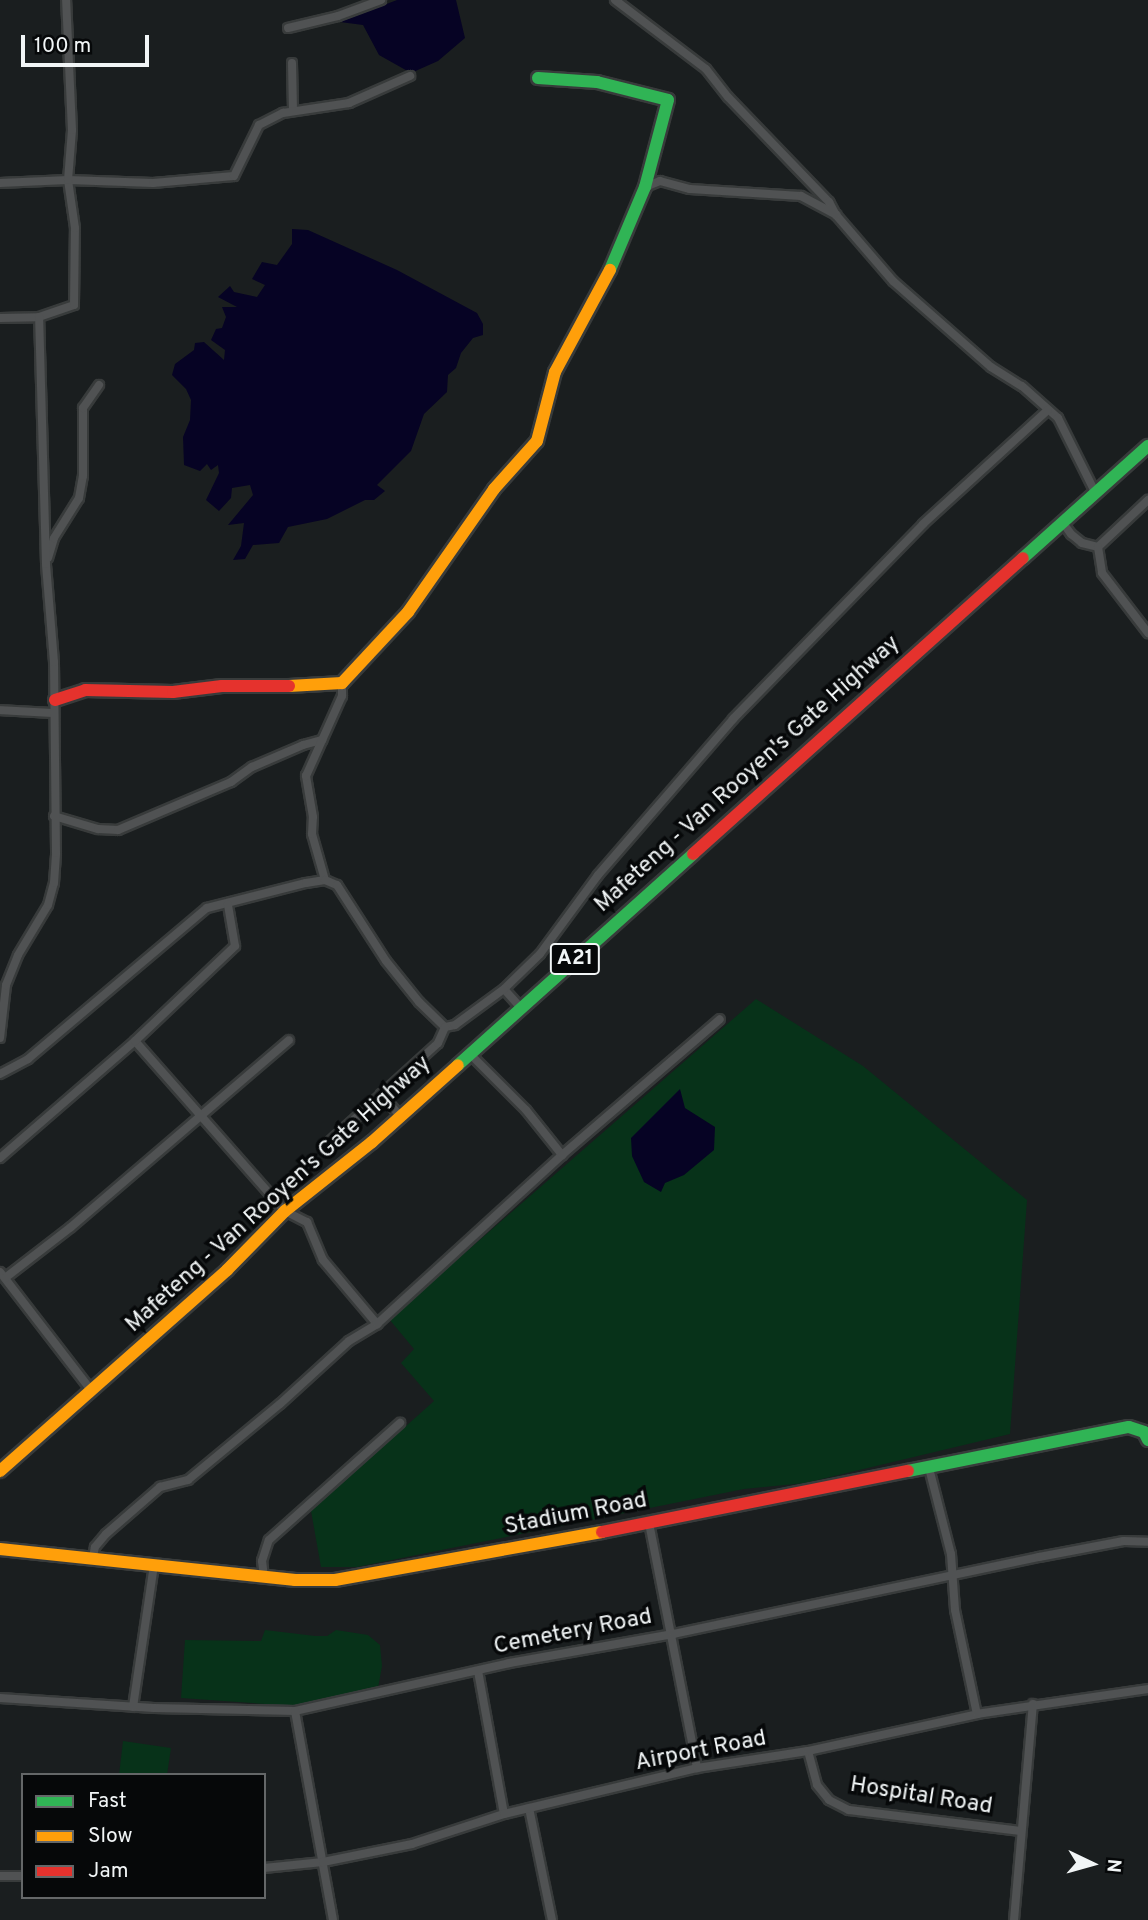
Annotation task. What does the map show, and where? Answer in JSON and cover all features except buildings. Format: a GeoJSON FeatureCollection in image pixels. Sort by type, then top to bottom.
{"type":"FeatureCollection","features":[{"type":"Feature","properties":{"kind":"street"},"geometry":{"type":"LineString","coordinates":[[0,318],[39,317],[74,305],[75,228],[68,180],[71,105],[66,0]]}},
{"type":"Feature","properties":{"kind":"street"},"geometry":{"type":"LineString","coordinates":[[288,28],[338,16],[381,0]]}},
{"type":"Feature","properties":{"kind":"street"},"geometry":{"type":"LineString","coordinates":[[615,0],[706,69],[727,97],[829,202],[836,215],[893,281],[990,367],[1022,386],[1058,418],[1095,492]]}},
{"type":"Feature","properties":{"kind":"street"},"geometry":{"type":"LineString","coordinates":[[292,63],[293,111]]}},
{"type":"Feature","properties":{"kind":"street"},"geometry":{"type":"LineString","coordinates":[[0,183],[68,180],[153,183],[234,176],[259,125],[293,111],[349,103],[410,76]]}},
{"type":"Feature","properties":{"kind":"street"},"geometry":{"type":"LineString","coordinates":[[0,710],[54,707],[85,690],[173,692],[222,686],[315,686],[342,683],[408,612],[494,489],[537,440],[555,372],[616,259],[645,187],[668,100],[597,82],[538,78]]}},
{"type":"Feature","properties":{"kind":"street"},"geometry":{"type":"LineString","coordinates":[[645,187],[660,181],[690,189],[801,196],[836,215]]}},
{"type":"Feature","properties":{"kind":"street"},"geometry":{"type":"LineString","coordinates":[[0,1038],[6,985],[18,955],[48,905],[54,883],[54,707],[46,564],[39,317]]}},
{"type":"Feature","properties":{"kind":"street"},"geometry":{"type":"LineString","coordinates":[[46,564],[54,538],[79,498],[83,475],[83,408],[99,385]]}},
{"type":"Feature","properties":{"kind":"street"},"geometry":{"type":"LineString","coordinates":[[326,1145],[438,1043],[445,1027],[455,1024],[504,989],[540,954],[598,875],[778,670],[923,524],[1048,410]]}},
{"type":"Feature","properties":{"kind":"street","name":"Mafeteng - Van Rooyen's Gate Highway"},"geometry":{"type":"LineString","coordinates":[[0,1471],[227,1270],[285,1211],[400,1116],[1148,446]]}},
{"type":"Feature","properties":{"kind":"street"},"geometry":{"type":"LineString","coordinates":[[1098,547],[1148,500]]}},
{"type":"Feature","properties":{"kind":"street"},"geometry":{"type":"LineString","coordinates":[[1063,523],[1070,534],[1082,543],[1098,547]]}},
{"type":"Feature","properties":{"kind":"street"},"geometry":{"type":"LineString","coordinates":[[1098,547],[1102,572],[1147,631]]}},
{"type":"Feature","properties":{"kind":"street"},"geometry":{"type":"LineString","coordinates":[[325,880],[312,834],[313,817],[306,776],[342,696],[342,683]]}},
{"type":"Feature","properties":{"kind":"street"},"geometry":{"type":"LineString","coordinates":[[54,816],[99,829],[118,830],[221,787],[277,756],[322,740]]}},
{"type":"Feature","properties":{"kind":"street"},"geometry":{"type":"LineString","coordinates":[[0,1074],[28,1059],[207,908],[325,880],[337,884],[386,961],[419,1002],[445,1027]]}},
{"type":"Feature","properties":{"kind":"street"},"geometry":{"type":"LineString","coordinates":[[0,1157],[135,1041],[235,946],[228,905]]}},
{"type":"Feature","properties":{"kind":"street"},"geometry":{"type":"LineString","coordinates":[[504,989],[521,1008]]}},
{"type":"Feature","properties":{"kind":"street"},"geometry":{"type":"LineString","coordinates":[[93,1557],[95,1547],[106,1534],[160,1487],[188,1480],[280,1404],[349,1341],[377,1324],[562,1155],[720,1019]]}},
{"type":"Feature","properties":{"kind":"street"},"geometry":{"type":"LineString","coordinates":[[91,1390],[47,1337],[2,1275],[71,1227],[289,1040]]}},
{"type":"Feature","properties":{"kind":"street"},"geometry":{"type":"LineString","coordinates":[[135,1041],[285,1211],[307,1222],[323,1260],[377,1324]]}},
{"type":"Feature","properties":{"kind":"street"},"geometry":{"type":"LineString","coordinates":[[469,1054],[526,1110],[562,1155]]}},
{"type":"Feature","properties":{"kind":"street"},"geometry":{"type":"LineString","coordinates":[[381,1094],[400,1116]]}},
{"type":"Feature","properties":{"kind":"street"},"geometry":{"type":"LineString","coordinates":[[264,1577],[262,1561],[269,1540],[400,1423]]}},
{"type":"Feature","properties":{"kind":"street","name":"Stadium Road"},"geometry":{"type":"LineString","coordinates":[[0,1549],[264,1577],[335,1580],[649,1523],[1129,1427],[1144,1432],[1148,1440]]}},
{"type":"Feature","properties":{"kind":"street"},"geometry":{"type":"LineString","coordinates":[[929,1468],[943,1513],[954,1575],[955,1610],[977,1714]]}},
{"type":"Feature","properties":{"kind":"street"},"geometry":{"type":"LineString","coordinates":[[649,1523],[698,1769]]}},
{"type":"Feature","properties":{"kind":"street","name":"Cemetery Road"},"geometry":{"type":"LineString","coordinates":[[0,1698],[133,1707],[295,1711],[478,1671],[673,1634],[1124,1541],[1148,1542]]}},
{"type":"Feature","properties":{"kind":"street"},"geometry":{"type":"LineString","coordinates":[[133,1707],[154,1564]]}},
{"type":"Feature","properties":{"kind":"street"},"geometry":{"type":"LineString","coordinates":[[478,1671],[504,1814]]}},
{"type":"Feature","properties":{"kind":"street","name":"Airport Road"},"geometry":{"type":"LineString","coordinates":[[266,1868],[323,1862],[412,1844],[504,1814],[698,1769],[808,1751],[1033,1704],[1148,1689]]}},
{"type":"Feature","properties":{"kind":"street"},"geometry":{"type":"LineString","coordinates":[[1014,1920],[1033,1704]]}},
{"type":"Feature","properties":{"kind":"street"},"geometry":{"type":"LineString","coordinates":[[295,1711],[333,1920]]}},
{"type":"Feature","properties":{"kind":"street","name":"Hospital Road"},"geometry":{"type":"LineString","coordinates":[[808,1751],[817,1784],[829,1800],[849,1810],[1021,1831]]}},
{"type":"Feature","properties":{"kind":"street"},"geometry":{"type":"LineString","coordinates":[[529,1808],[552,1920]]}},
{"type":"Feature","properties":{"kind":"street"},"geometry":{"type":"LineString","coordinates":[[0,1876],[21,1876]]}},
{"type":"Feature","properties":{"kind":"green space"},"geometry":{"type":"Polygon","coordinates":[[[756,999],[863,1066],[1027,1200],[1010,1434],[805,1483],[744,1489],[357,1567],[321,1567],[311,1511],[434,1401],[401,1363],[414,1349],[389,1319],[756,999]]]}},
{"type":"Feature","properties":{"kind":"green space"},"geometry":{"type":"Polygon","coordinates":[[[265,1630],[315,1636],[327,1636],[336,1630],[368,1635],[380,1645],[382,1666],[378,1688],[294,1706],[181,1698],[185,1640],[261,1641],[265,1630]]]}},
{"type":"Feature","properties":{"kind":"green space"},"geometry":{"type":"Polygon","coordinates":[[[123,1741],[171,1748],[167,1773],[119,1773],[123,1741]]]}},
{"type":"Feature","properties":{"kind":"water"},"geometry":{"type":"Polygon","coordinates":[[[397,0],[456,0],[465,38],[438,61],[411,73],[379,55],[363,25],[340,22],[397,0]]]}},
{"type":"Feature","properties":{"kind":"water"},"geometry":{"type":"Polygon","coordinates":[[[292,229],[308,230],[397,270],[477,313],[483,324],[483,335],[473,338],[461,353],[456,368],[448,375],[447,392],[424,414],[411,451],[377,485],[385,491],[374,500],[365,500],[327,519],[288,527],[279,543],[253,545],[245,559],[233,560],[241,546],[244,523],[228,525],[253,495],[250,485],[232,488],[231,498],[219,511],[206,500],[219,473],[218,465],[211,470],[207,464],[200,471],[184,465],[183,437],[190,420],[191,400],[186,389],[172,375],[175,364],[194,350],[195,343],[204,342],[224,360],[225,350],[211,340],[216,329],[222,328],[226,317],[222,307],[237,307],[218,297],[230,286],[234,292],[257,297],[265,285],[252,279],[262,262],[277,265],[292,244],[292,229]]]}},
{"type":"Feature","properties":{"kind":"water"},"geometry":{"type":"Polygon","coordinates":[[[680,1089],[685,1108],[715,1127],[714,1150],[684,1175],[665,1183],[661,1192],[644,1182],[632,1156],[631,1138],[680,1089]]]}},
{"type":"Feature","properties":{"kind":"traffic: fast"},"geometry":{"type":"LineString","coordinates":[[538,78],[597,82],[668,100],[645,187],[610,270]]}},
{"type":"Feature","properties":{"kind":"traffic: fast"},"geometry":{"type":"LineString","coordinates":[[1023,558],[1148,446]]}},
{"type":"Feature","properties":{"kind":"traffic: fast"},"geometry":{"type":"LineString","coordinates":[[458,1065],[693,854]]}},
{"type":"Feature","properties":{"kind":"traffic: fast"},"geometry":{"type":"LineString","coordinates":[[908,1471],[1129,1427],[1144,1432],[1148,1440]]}},
{"type":"Feature","properties":{"kind":"traffic: slow"},"geometry":{"type":"LineString","coordinates":[[289,686],[342,683],[408,612],[494,489],[537,441],[555,372],[610,270]]}},
{"type":"Feature","properties":{"kind":"traffic: slow"},"geometry":{"type":"LineString","coordinates":[[0,1471],[227,1270],[285,1211],[372,1142],[458,1065]]}},
{"type":"Feature","properties":{"kind":"traffic: slow"},"geometry":{"type":"LineString","coordinates":[[0,1549],[295,1580],[335,1580],[602,1532]]}},
{"type":"Feature","properties":{"kind":"traffic: jam"},"geometry":{"type":"LineString","coordinates":[[693,854],[1023,558]]}},
{"type":"Feature","properties":{"kind":"traffic: jam"},"geometry":{"type":"LineString","coordinates":[[55,700],[85,690],[173,692],[222,686],[289,686]]}},
{"type":"Feature","properties":{"kind":"traffic: jam"},"geometry":{"type":"LineString","coordinates":[[602,1532],[908,1471]]}}]}
